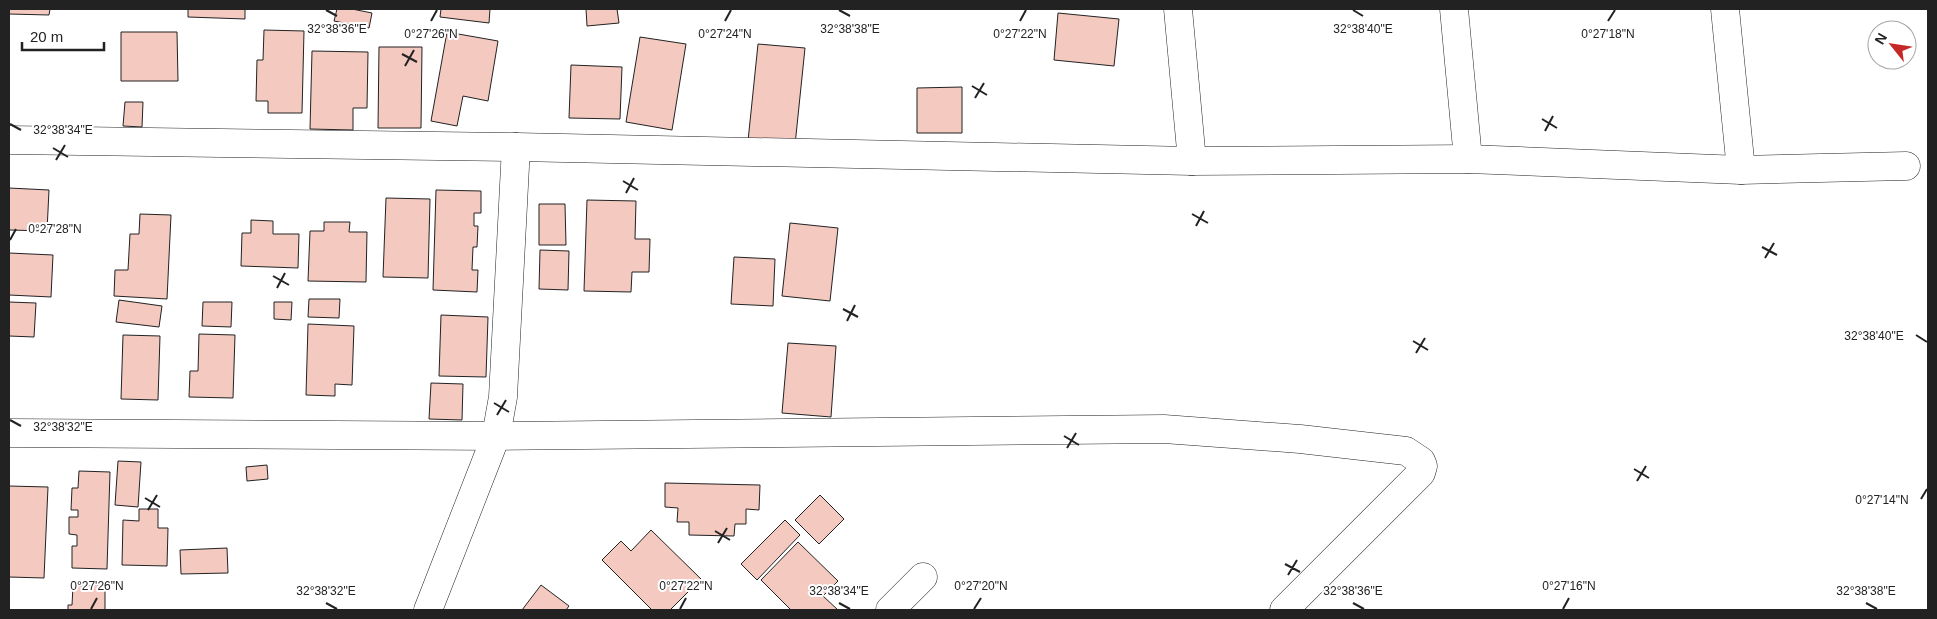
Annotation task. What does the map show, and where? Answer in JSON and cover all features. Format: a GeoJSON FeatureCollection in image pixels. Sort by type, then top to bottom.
{"type":"FeatureCollection","features":[{"type":"Feature","properties":{"kind":"street"},"geometry":{"type":"LineString","coordinates":[[1178,9],[1192,161]]}},
{"type":"Feature","properties":{"kind":"street"},"geometry":{"type":"LineString","coordinates":[[1454,9],[1468,159]]}},
{"type":"Feature","properties":{"kind":"street"},"geometry":{"type":"LineString","coordinates":[[1725,9],[1741,170]]}},
{"type":"Feature","properties":{"kind":"street"},"geometry":{"type":"LineString","coordinates":[[9,140],[516,147],[1192,161],[1468,159],[1741,170],[1906,166]]}},
{"type":"Feature","properties":{"kind":"street"},"geometry":{"type":"LineString","coordinates":[[428,610],[496,436],[503,396],[516,147]]}},
{"type":"Feature","properties":{"kind":"street"},"geometry":{"type":"LineString","coordinates":[[9,433],[496,436],[1164,429],[1366,446],[1406,451],[1421,461],[1423,466],[1421,473],[1284,610]]}},
{"type":"Feature","properties":{"kind":"street"},"geometry":{"type":"LineString","coordinates":[[890,610],[923,578]]}},
{"type":"Feature","properties":{"kind":"building"},"geometry":{"type":"Polygon","coordinates":[[[9,9],[50,9],[49,15],[9,14],[9,9]]]}},
{"type":"Feature","properties":{"kind":"building"},"geometry":{"type":"Polygon","coordinates":[[[188,9],[245,9],[245,19],[188,17],[188,9]]]}},
{"type":"Feature","properties":{"kind":"building"},"geometry":{"type":"Polygon","coordinates":[[[337,9],[352,9],[372,13],[369,28],[334,21],[337,9]]]}},
{"type":"Feature","properties":{"kind":"building"},"geometry":{"type":"Polygon","coordinates":[[[441,9],[490,9],[489,23],[440,17],[441,9]]]}},
{"type":"Feature","properties":{"kind":"building"},"geometry":{"type":"Polygon","coordinates":[[[586,9],[617,9],[619,23],[587,26],[586,9]]]}},
{"type":"Feature","properties":{"kind":"building"},"geometry":{"type":"Polygon","coordinates":[[[1058,13],[1119,19],[1114,66],[1054,60],[1058,13]]]}},
{"type":"Feature","properties":{"kind":"building"},"geometry":{"type":"Polygon","coordinates":[[[264,30],[304,31],[302,113],[268,113],[268,101],[256,101],[257,60],[263,60],[264,30]]]}},
{"type":"Feature","properties":{"kind":"building"},"geometry":{"type":"Polygon","coordinates":[[[121,32],[177,32],[178,81],[121,81],[121,32]]]}},
{"type":"Feature","properties":{"kind":"building"},"geometry":{"type":"Polygon","coordinates":[[[447,32],[498,41],[488,101],[463,96],[457,126],[431,121],[447,32]]]}},
{"type":"Feature","properties":{"kind":"building"},"geometry":{"type":"Polygon","coordinates":[[[640,37],[686,44],[672,130],[626,122],[640,37]]]}},
{"type":"Feature","properties":{"kind":"building"},"geometry":{"type":"Polygon","coordinates":[[[758,44],[805,48],[795,145],[748,141],[758,44]]]}},
{"type":"Feature","properties":{"kind":"building"},"geometry":{"type":"Polygon","coordinates":[[[379,47],[422,47],[421,128],[378,128],[379,47]]]}},
{"type":"Feature","properties":{"kind":"building"},"geometry":{"type":"Polygon","coordinates":[[[312,51],[368,52],[367,108],[353,108],[353,130],[310,129],[312,51]]]}},
{"type":"Feature","properties":{"kind":"building"},"geometry":{"type":"Polygon","coordinates":[[[571,65],[622,67],[620,119],[569,118],[571,65]]]}},
{"type":"Feature","properties":{"kind":"building"},"geometry":{"type":"Polygon","coordinates":[[[962,87],[962,133],[917,133],[917,88],[962,87]]]}},
{"type":"Feature","properties":{"kind":"building"},"geometry":{"type":"Polygon","coordinates":[[[125,102],[143,102],[142,127],[123,126],[125,102]]]}},
{"type":"Feature","properties":{"kind":"building"},"geometry":{"type":"Polygon","coordinates":[[[9,188],[49,190],[47,231],[9,230],[9,188]]]}},
{"type":"Feature","properties":{"kind":"building"},"geometry":{"type":"Polygon","coordinates":[[[436,190],[481,191],[481,213],[474,213],[474,226],[478,226],[477,247],[473,247],[472,270],[478,270],[477,292],[433,290],[436,190]]]}},
{"type":"Feature","properties":{"kind":"building"},"geometry":{"type":"Polygon","coordinates":[[[386,198],[430,199],[428,278],[383,277],[386,198]]]}},
{"type":"Feature","properties":{"kind":"building"},"geometry":{"type":"Polygon","coordinates":[[[587,200],[636,201],[635,239],[650,239],[649,272],[632,272],[631,292],[584,291],[587,200]]]}},
{"type":"Feature","properties":{"kind":"building"},"geometry":{"type":"Polygon","coordinates":[[[539,204],[565,204],[566,245],[539,245],[539,204]]]}},
{"type":"Feature","properties":{"kind":"building"},"geometry":{"type":"Polygon","coordinates":[[[140,214],[171,215],[167,299],[114,296],[115,270],[128,270],[130,234],[139,234],[140,214]]]}},
{"type":"Feature","properties":{"kind":"building"},"geometry":{"type":"Polygon","coordinates":[[[251,220],[273,221],[273,234],[299,234],[298,268],[241,266],[242,233],[251,233],[251,220]]]}},
{"type":"Feature","properties":{"kind":"building"},"geometry":{"type":"Polygon","coordinates":[[[324,222],[350,222],[349,232],[367,232],[366,282],[308,281],[310,231],[324,231],[324,222]]]}},
{"type":"Feature","properties":{"kind":"building"},"geometry":{"type":"Polygon","coordinates":[[[790,223],[838,228],[830,301],[782,296],[790,223]]]}},
{"type":"Feature","properties":{"kind":"building"},"geometry":{"type":"Polygon","coordinates":[[[540,250],[569,251],[568,290],[539,289],[540,250]]]}},
{"type":"Feature","properties":{"kind":"building"},"geometry":{"type":"Polygon","coordinates":[[[9,253],[53,255],[51,297],[9,295],[9,253]]]}},
{"type":"Feature","properties":{"kind":"building"},"geometry":{"type":"Polygon","coordinates":[[[734,257],[775,259],[773,306],[731,304],[734,257]]]}},
{"type":"Feature","properties":{"kind":"building"},"geometry":{"type":"Polygon","coordinates":[[[309,299],[340,299],[339,318],[308,317],[309,299]]]}},
{"type":"Feature","properties":{"kind":"building"},"geometry":{"type":"Polygon","coordinates":[[[119,300],[162,306],[159,327],[116,322],[119,300]]]}},
{"type":"Feature","properties":{"kind":"building"},"geometry":{"type":"Polygon","coordinates":[[[9,302],[36,303],[34,337],[9,336],[9,302]]]}},
{"type":"Feature","properties":{"kind":"building"},"geometry":{"type":"Polygon","coordinates":[[[203,302],[232,302],[231,327],[202,326],[203,302]]]}},
{"type":"Feature","properties":{"kind":"building"},"geometry":{"type":"Polygon","coordinates":[[[274,302],[292,302],[291,320],[274,319],[274,302]]]}},
{"type":"Feature","properties":{"kind":"building"},"geometry":{"type":"Polygon","coordinates":[[[441,315],[488,317],[486,377],[439,376],[441,315]]]}},
{"type":"Feature","properties":{"kind":"building"},"geometry":{"type":"Polygon","coordinates":[[[308,324],[354,326],[352,385],[335,384],[335,396],[306,395],[308,324]]]}},
{"type":"Feature","properties":{"kind":"building"},"geometry":{"type":"Polygon","coordinates":[[[199,334],[235,335],[233,398],[189,397],[190,371],[198,371],[199,334]]]}},
{"type":"Feature","properties":{"kind":"building"},"geometry":{"type":"Polygon","coordinates":[[[123,335],[160,336],[158,400],[121,399],[123,335]]]}},
{"type":"Feature","properties":{"kind":"building"},"geometry":{"type":"Polygon","coordinates":[[[788,343],[836,346],[831,417],[782,413],[788,343]]]}},
{"type":"Feature","properties":{"kind":"building"},"geometry":{"type":"Polygon","coordinates":[[[431,383],[463,384],[462,420],[429,419],[431,383]]]}},
{"type":"Feature","properties":{"kind":"building"},"geometry":{"type":"Polygon","coordinates":[[[118,461],[141,462],[138,507],[115,505],[118,461]]]}},
{"type":"Feature","properties":{"kind":"building"},"geometry":{"type":"Polygon","coordinates":[[[267,465],[268,479],[247,481],[246,467],[267,465]]]}},
{"type":"Feature","properties":{"kind":"building"},"geometry":{"type":"Polygon","coordinates":[[[79,471],[110,472],[107,569],[72,568],[72,546],[77,546],[77,535],[69,534],[69,517],[78,517],[78,510],[71,510],[72,488],[78,488],[79,471]]]}},
{"type":"Feature","properties":{"kind":"building"},"geometry":{"type":"Polygon","coordinates":[[[665,483],[760,485],[759,510],[746,509],[746,524],[735,524],[734,536],[689,535],[689,522],[677,522],[678,508],[665,507],[665,483]]]}},
{"type":"Feature","properties":{"kind":"building"},"geometry":{"type":"Polygon","coordinates":[[[9,486],[48,487],[44,578],[9,577],[9,486]]]}},
{"type":"Feature","properties":{"kind":"building"},"geometry":{"type":"Polygon","coordinates":[[[820,495],[844,519],[819,544],[795,520],[820,495]]]}},
{"type":"Feature","properties":{"kind":"building"},"geometry":{"type":"Polygon","coordinates":[[[139,509],[158,509],[158,528],[168,528],[167,566],[122,565],[123,520],[139,521],[139,509]]]}},
{"type":"Feature","properties":{"kind":"building"},"geometry":{"type":"Polygon","coordinates":[[[785,520],[800,535],[757,580],[741,564],[785,520]]]}},
{"type":"Feature","properties":{"kind":"building"},"geometry":{"type":"Polygon","coordinates":[[[651,530],[701,579],[670,610],[652,610],[602,560],[621,541],[631,551],[651,530]]]}},
{"type":"Feature","properties":{"kind":"building"},"geometry":{"type":"Polygon","coordinates":[[[798,542],[838,581],[823,596],[838,610],[791,610],[761,580],[798,542]]]}},
{"type":"Feature","properties":{"kind":"building"},"geometry":{"type":"Polygon","coordinates":[[[227,548],[228,573],[181,574],[180,550],[227,548]]]}},
{"type":"Feature","properties":{"kind":"building"},"geometry":{"type":"Polygon","coordinates":[[[105,585],[105,610],[68,610],[68,605],[72,605],[73,586],[105,585]]]}},
{"type":"Feature","properties":{"kind":"building"},"geometry":{"type":"Polygon","coordinates":[[[541,585],[569,606],[566,610],[522,610],[541,585]]]}}]}
